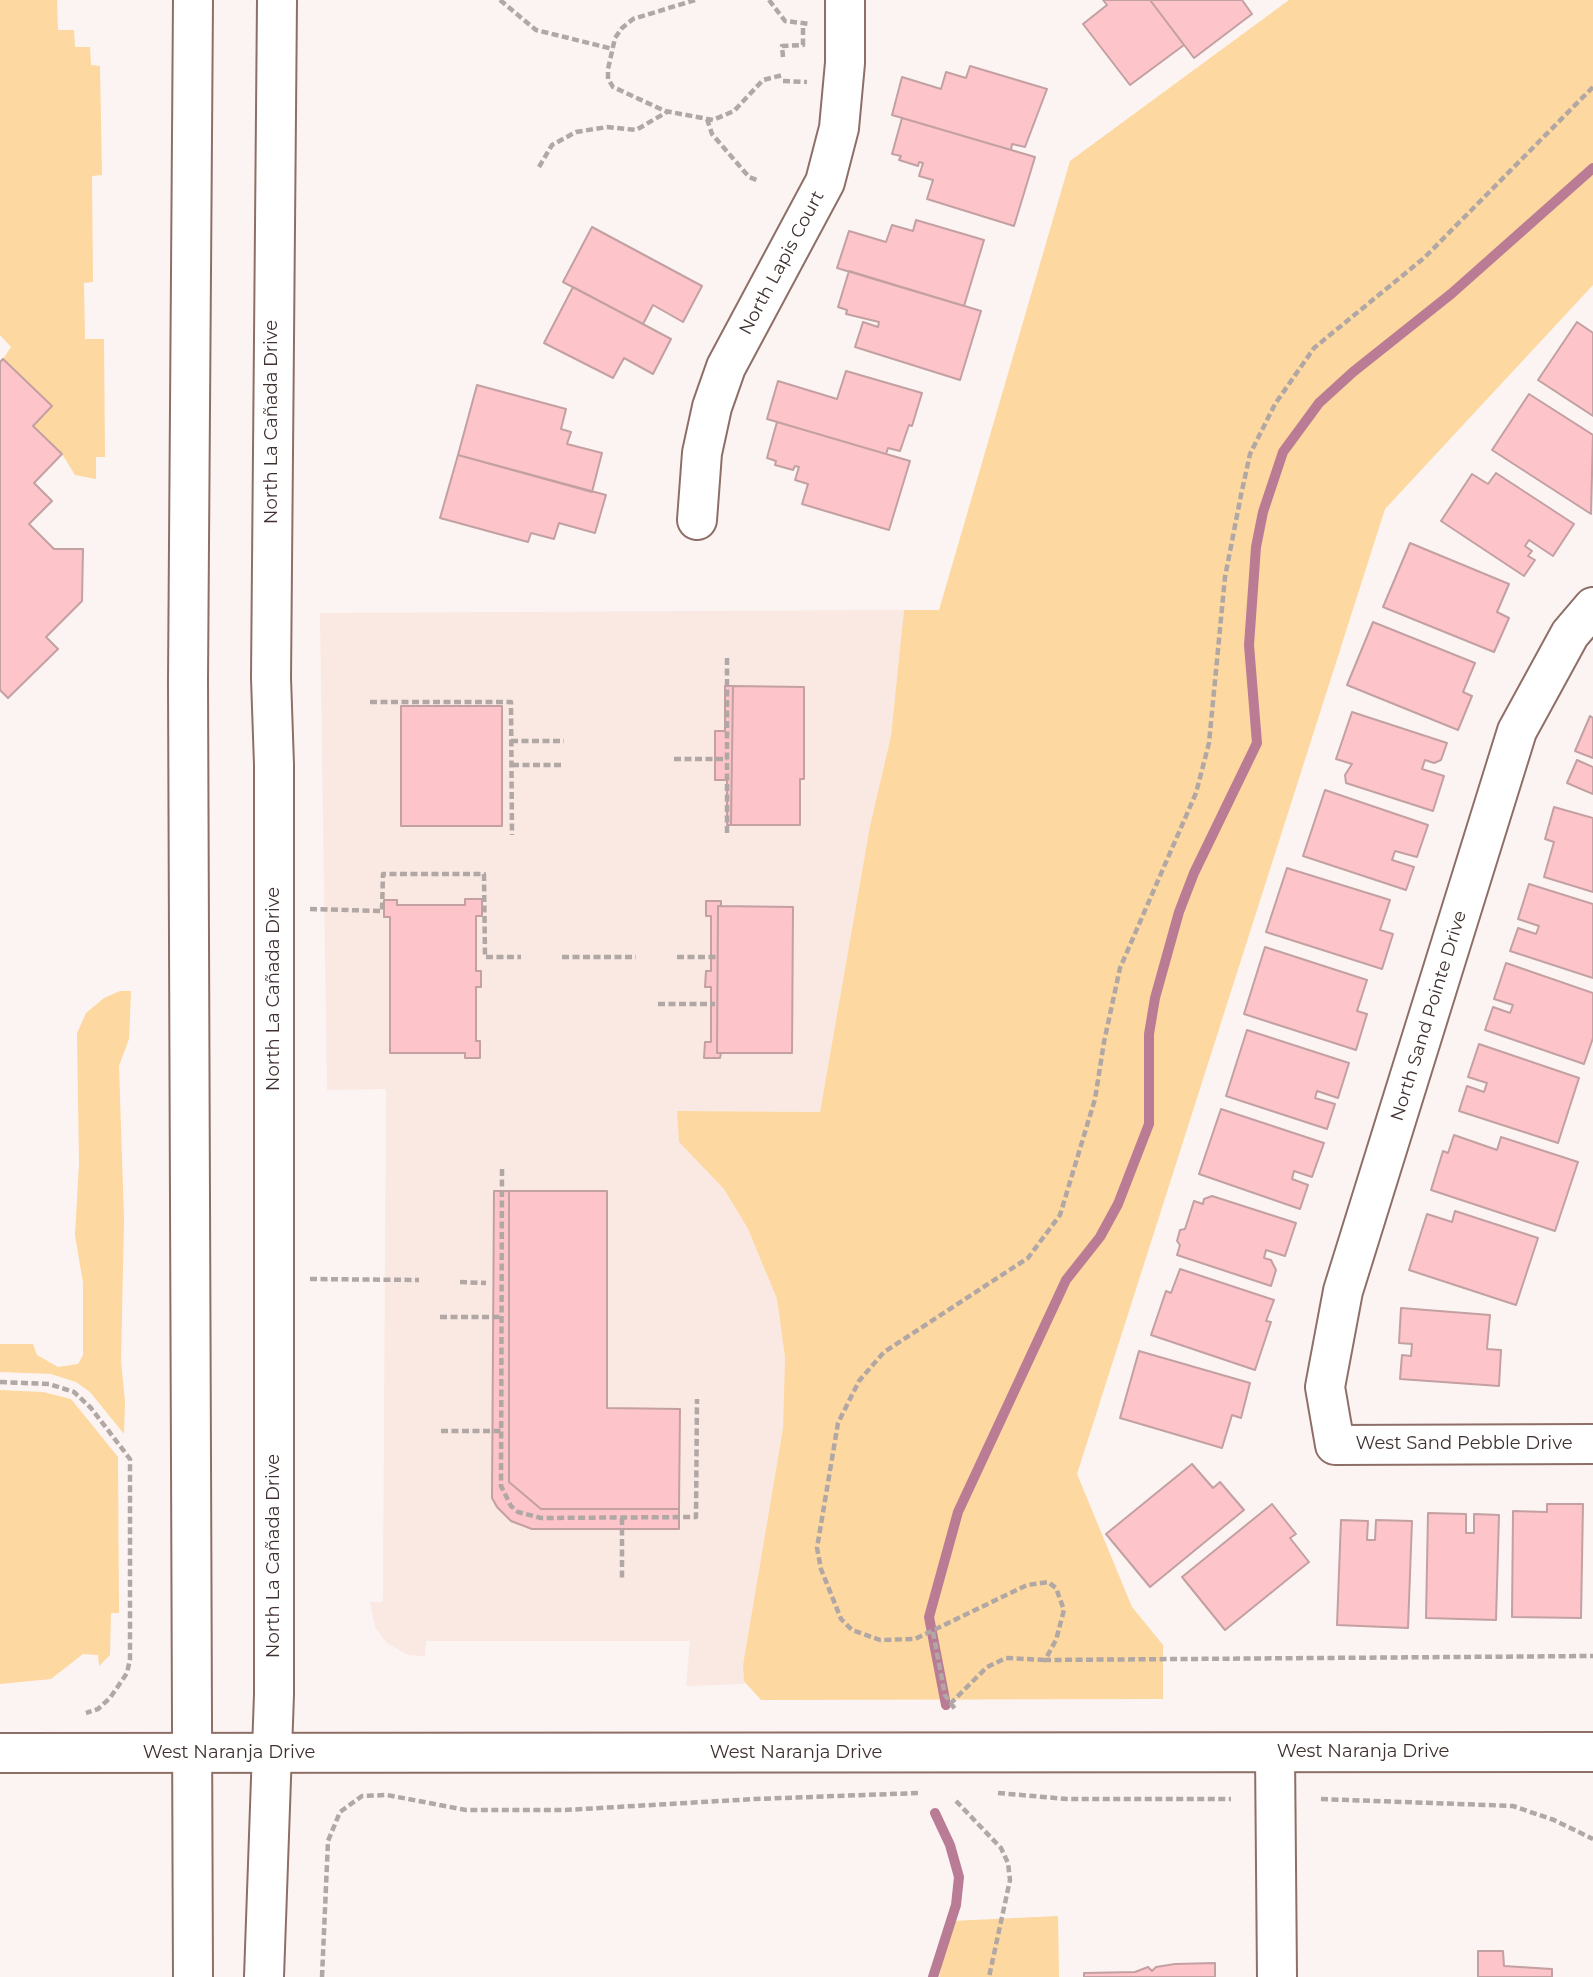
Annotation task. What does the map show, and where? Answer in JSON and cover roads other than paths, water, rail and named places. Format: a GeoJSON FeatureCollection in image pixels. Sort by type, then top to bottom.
{"type":"FeatureCollection","features":[{"type":"Feature","properties":{"kind":"main road"},"geometry":{"type":"LineString","coordinates":[[193,0],[188,668],[193,1977]]}},
{"type":"Feature","properties":{"kind":"main road","name":"North La Cañada Drive"},"geometry":{"type":"LineString","coordinates":[[264,1977],[271,1753],[275,1196],[271,638],[276,0]]}},
{"type":"Feature","properties":{"kind":"main road","name":"North Lapis Court"},"geometry":{"type":"LineString","coordinates":[[697,520],[702,453],[712,407],[726,367],[825,183],[839,128],[845,63],[845,0]]}},
{"type":"Feature","properties":{"kind":"main road","name":"North Sand Pointe Drive"},"geometry":{"type":"LineString","coordinates":[[1335,1445],[1325,1387],[1352,1265],[1517,731],[1570,634],[1593,607]]}},
{"type":"Feature","properties":{"kind":"main road","name":"West Sand Pebble Drive"},"geometry":{"type":"LineString","coordinates":[[1335,1445],[1593,1444]]}},
{"type":"Feature","properties":{"kind":"main road","name":"West Naranja Drive"},"geometry":{"type":"LineString","coordinates":[[0,1753],[1593,1752]]}},
{"type":"Feature","properties":{"kind":"main road"},"geometry":{"type":"LineString","coordinates":[[1275,1753],[1277,1977]]}},
{"type":"Feature","properties":{"kind":"waterway"},"geometry":{"type":"LineString","coordinates":[[946,1705],[929,1617],[958,1512],[1066,1280],[1100,1237],[1118,1204],[1149,1124],[1149,1034],[1155,998],[1179,912],[1194,873],[1257,743],[1249,645],[1256,547],[1263,512],[1283,452],[1319,403],[1353,372],[1451,294],[1593,168]]}},
{"type":"Feature","properties":{"kind":"waterway"},"geometry":{"type":"LineString","coordinates":[[933,1977],[956,1905],[959,1877],[950,1845],[935,1813]]}}]}
